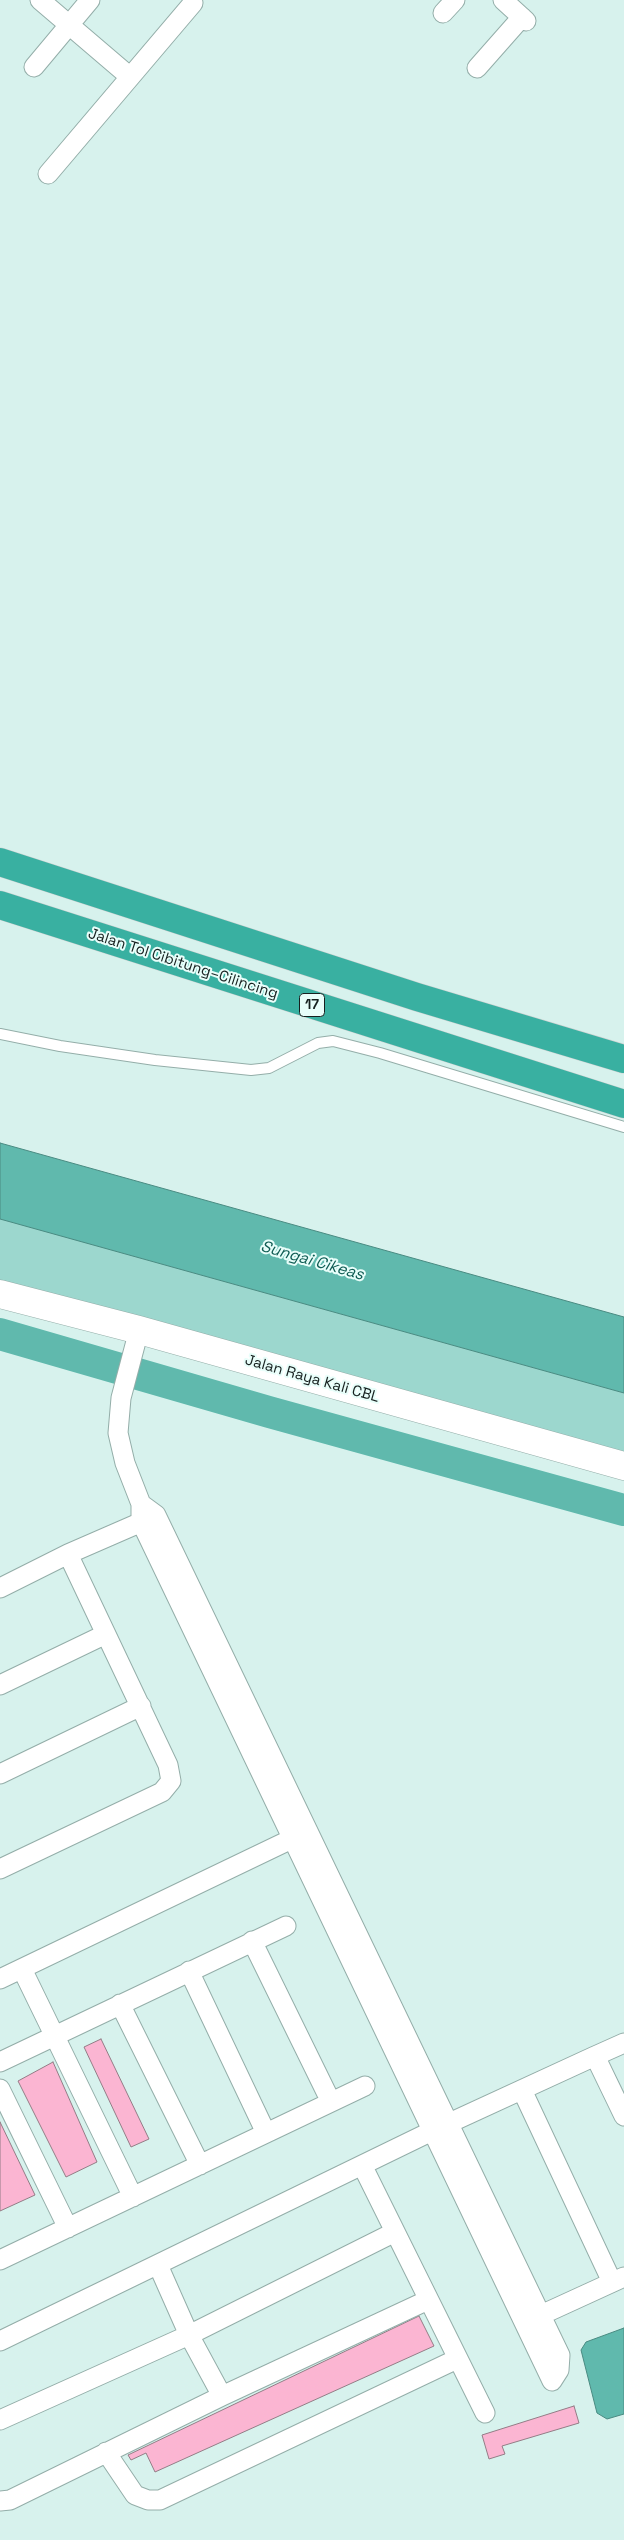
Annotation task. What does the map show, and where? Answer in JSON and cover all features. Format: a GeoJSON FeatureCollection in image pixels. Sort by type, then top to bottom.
{"type":"FeatureCollection","features":[{"type":"Feature","properties":{"kind":"highway"},"geometry":{"type":"LineString","coordinates":[[0,862],[408,994],[624,1059]]}},
{"type":"Feature","properties":{"kind":"highway","name":"Jalan Tol Cibitung–Cilincing"},"geometry":{"type":"LineString","coordinates":[[0,905],[624,1104]]}},
{"type":"Feature","properties":{"kind":"main road","name":"Jalan Raya Kali CBL"},"geometry":{"type":"LineString","coordinates":[[0,1294],[139,1330],[624,1466]]}},
{"type":"Feature","properties":{"kind":"street"},"geometry":{"type":"LineString","coordinates":[[40,0],[129,76]]}},
{"type":"Feature","properties":{"kind":"street"},"geometry":{"type":"LineString","coordinates":[[34,67],[90,0]]}},
{"type":"Feature","properties":{"kind":"street"},"geometry":{"type":"LineString","coordinates":[[477,68],[524,19],[503,0]]}},
{"type":"Feature","properties":{"kind":"street"},"geometry":{"type":"LineString","coordinates":[[48,174],[129,76],[193,3]]}},
{"type":"Feature","properties":{"kind":"street"},"geometry":{"type":"LineString","coordinates":[[139,1330],[121,1398],[118,1433],[125,1462],[146,1514],[441,2127],[552,2381],[559,2370],[560,2355],[541,2315],[441,2127]]}},
{"type":"Feature","properties":{"kind":"street"},"geometry":{"type":"LineString","coordinates":[[0,1588],[146,1514]]}},
{"type":"Feature","properties":{"kind":"street"},"geometry":{"type":"LineString","coordinates":[[0,1869],[162,1792],[171,1781],[168,1766],[141,1706],[68,1554]]}},
{"type":"Feature","properties":{"kind":"street"},"geometry":{"type":"LineString","coordinates":[[0,1685],[106,1634]]}},
{"type":"Feature","properties":{"kind":"street"},"geometry":{"type":"LineString","coordinates":[[0,1774],[141,1706]]}},
{"type":"Feature","properties":{"kind":"street"},"geometry":{"type":"LineString","coordinates":[[0,1980],[300,1835]]}},
{"type":"Feature","properties":{"kind":"street"},"geometry":{"type":"LineString","coordinates":[[0,2062],[286,1926]]}},
{"type":"Feature","properties":{"kind":"street"},"geometry":{"type":"LineString","coordinates":[[252,1941],[331,2102]]}},
{"type":"Feature","properties":{"kind":"street"},"geometry":{"type":"LineString","coordinates":[[22,1969],[133,2197]]}},
{"type":"Feature","properties":{"kind":"street"},"geometry":{"type":"LineString","coordinates":[[189,1971],[266,2133]]}},
{"type":"Feature","properties":{"kind":"street"},"geometry":{"type":"LineString","coordinates":[[120,2004],[200,2165]]}},
{"type":"Feature","properties":{"kind":"street"},"geometry":{"type":"LineString","coordinates":[[0,2341],[441,2127],[624,2043]]}},
{"type":"Feature","properties":{"kind":"street"},"geometry":{"type":"LineString","coordinates":[[595,2056],[624,2116]]}},
{"type":"Feature","properties":{"kind":"street"},"geometry":{"type":"LineString","coordinates":[[1,2258],[68,2228],[365,2086]]}},
{"type":"Feature","properties":{"kind":"street"},"geometry":{"type":"LineString","coordinates":[[0,2089],[68,2228]]}},
{"type":"Feature","properties":{"kind":"street"},"geometry":{"type":"LineString","coordinates":[[522,2090],[618,2280],[541,2315]]}},
{"type":"Feature","properties":{"kind":"street"},"geometry":{"type":"LineString","coordinates":[[362,2165],[485,2413]]}},
{"type":"Feature","properties":{"kind":"street"},"geometry":{"type":"LineString","coordinates":[[0,2420],[189,2335],[395,2232]]}},
{"type":"Feature","properties":{"kind":"street"},"geometry":{"type":"LineString","coordinates":[[158,2265],[189,2335],[222,2396]]}},
{"type":"Feature","properties":{"kind":"street"},"geometry":{"type":"LineString","coordinates":[[0,2501],[10,2500],[222,2396],[428,2300]]}},
{"type":"Feature","properties":{"kind":"street"},"geometry":{"type":"LineString","coordinates":[[106,2452],[135,2495],[148,2500],[160,2500],[457,2359]]}},
{"type":"Feature","properties":{"kind":"lane"},"geometry":{"type":"LineString","coordinates":[[0,1034],[60,1046],[155,1060],[250,1070],[269,1068],[318,1043],[333,1041],[380,1053],[624,1127]]}},
{"type":"Feature","properties":{"kind":"shaded area"},"geometry":{"type":"Polygon","coordinates":[[[0,1215],[126,1254],[624,1393],[624,1466],[0,1297],[0,1215]]]}},
{"type":"Feature","properties":{"kind":"water","name":"Sungai Cikeas"},"geometry":{"type":"Polygon","coordinates":[[[0,1143],[624,1317],[624,1393],[0,1219],[0,1143]]]}},
{"type":"Feature","properties":{"kind":"water"},"geometry":{"type":"Polygon","coordinates":[[[624,2328],[624,2414],[607,2419],[597,2413],[581,2350],[586,2342],[624,2328]]]}},
{"type":"Feature","properties":{"kind":"building"},"geometry":{"type":"Polygon","coordinates":[[[101,2039],[149,2139],[131,2147],[84,2047],[101,2039]]]}},
{"type":"Feature","properties":{"kind":"building"},"geometry":{"type":"Polygon","coordinates":[[[53,2062],[97,2162],[66,2177],[18,2081],[53,2062]]]}},
{"type":"Feature","properties":{"kind":"building"},"geometry":{"type":"Polygon","coordinates":[[[0,2122],[35,2195],[0,2211],[0,2122]]]}},
{"type":"Feature","properties":{"kind":"building"},"geometry":{"type":"Polygon","coordinates":[[[419,2316],[434,2346],[155,2472],[146,2453],[131,2460],[128,2455],[419,2316]]]}},
{"type":"Feature","properties":{"kind":"building"},"geometry":{"type":"Polygon","coordinates":[[[574,2406],[579,2423],[502,2446],[505,2454],[489,2459],[482,2435],[574,2406]]]}},
{"type":"Feature","properties":{"kind":"waterway"},"geometry":{"type":"LineString","coordinates":[[0,1334],[269,1412],[624,1510]]}}]}
